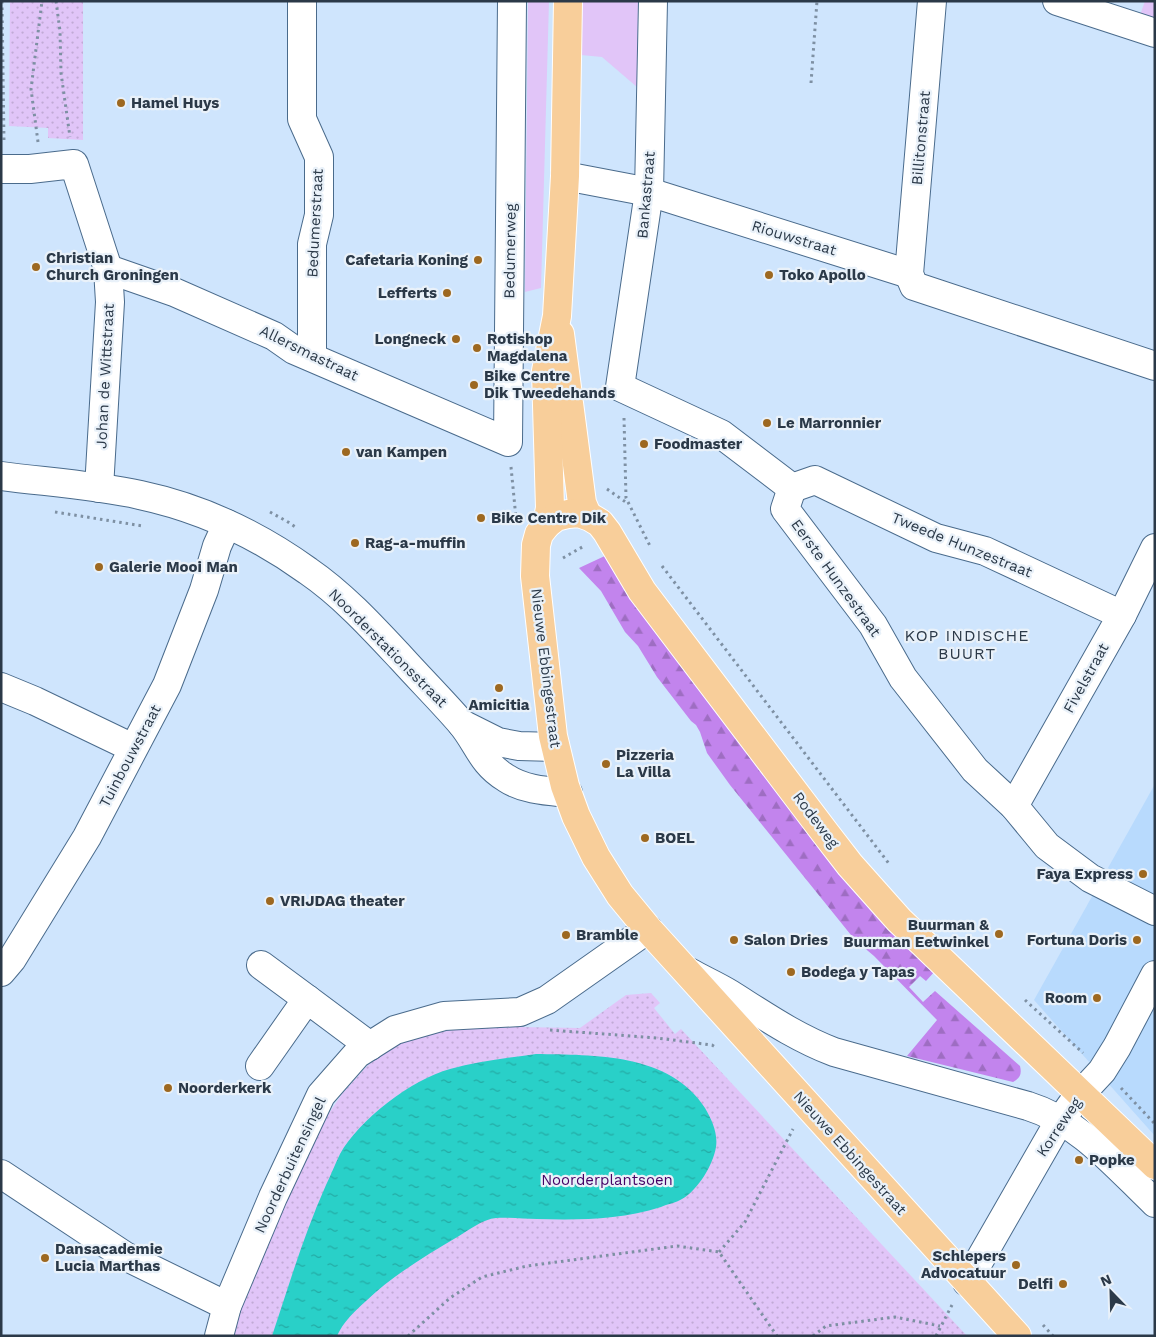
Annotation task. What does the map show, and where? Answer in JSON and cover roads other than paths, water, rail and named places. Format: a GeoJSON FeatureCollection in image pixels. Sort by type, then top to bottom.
{"type":"FeatureCollection","features":[{"type":"Feature","properties":{"kind":"main road"},"geometry":{"type":"LineString","coordinates":[[547,524],[550,508],[546,371],[557,316],[565,176],[568,1]]}},
{"type":"Feature","properties":{"kind":"main road"},"geometry":{"type":"LineString","coordinates":[[557,316],[566,370],[582,503],[587,516]]}},
{"type":"Feature","properties":{"kind":"main road"},"geometry":{"type":"LineString","coordinates":[[547,524],[556,517],[568,514],[579,513],[587,516]]}},
{"type":"Feature","properties":{"kind":"main road","name":"Rodeweg"},"geometry":{"type":"LineString","coordinates":[[587,516],[600,523],[607,532],[642,591],[856,872],[924,946],[1155,1165]]}},
{"type":"Feature","properties":{"kind":"main road","name":"Nieuwe Ebbingestraat"},"geometry":{"type":"LineString","coordinates":[[547,524],[540,534],[536,545],[535,576],[548,703],[555,747],[568,793],[576,816],[596,857],[620,895],[648,929],[961,1291],[1017,1336]]}},
{"type":"Feature","properties":{"kind":"street","name":"Bedumerstraat"},"geometry":{"type":"LineString","coordinates":[[302,1],[302,119],[319,157],[319,215],[312,244],[312,357]]}},
{"type":"Feature","properties":{"kind":"street","name":"Bedumerweg"},"geometry":{"type":"LineString","coordinates":[[508,442],[512,1]]}},
{"type":"Feature","properties":{"kind":"street","name":"Bankastraat"},"geometry":{"type":"LineString","coordinates":[[653,1],[649,192],[620,387],[721,434],[792,488]]}},
{"type":"Feature","properties":{"kind":"street","name":"Billitonstraat"},"geometry":{"type":"LineString","coordinates":[[909,274],[932,1]]}},
{"type":"Feature","properties":{"kind":"street"},"geometry":{"type":"LineString","coordinates":[[1057,1],[1118,11],[1155,33]]}},
{"type":"Feature","properties":{"kind":"street","name":"Johan de Wittstraat"},"geometry":{"type":"LineString","coordinates":[[3,169],[74,164],[108,269],[110,302],[100,488]]}},
{"type":"Feature","properties":{"kind":"street","name":"Riouwstraat"},"geometry":{"type":"LineString","coordinates":[[565,176],[649,192],[909,274],[914,286],[1155,366]]}},
{"type":"Feature","properties":{"kind":"street","name":"Allersmastraat"},"geometry":{"type":"LineString","coordinates":[[108,269],[174,292],[274,336],[294,350],[508,442]]}},
{"type":"Feature","properties":{"kind":"street","name":"Noorderstationsstraat"},"geometry":{"type":"LineString","coordinates":[[1,476],[100,488],[140,495],[186,508],[227,524],[273,546],[310,572],[365,620],[462,724],[485,762],[506,779],[532,789],[568,793]]}},
{"type":"Feature","properties":{"kind":"street","name":"Tweede Hunzestraat"},"geometry":{"type":"LineString","coordinates":[[792,488],[815,480],[936,538],[985,551],[1122,615]]}},
{"type":"Feature","properties":{"kind":"street","name":"Eerste Hunzestraat"},"geometry":{"type":"LineString","coordinates":[[792,488],[785,509],[873,625],[904,678],[975,770],[1014,806],[1047,846],[1090,878],[1155,911]]}},
{"type":"Feature","properties":{"kind":"street","name":"Tuinbouwstraat"},"geometry":{"type":"LineString","coordinates":[[1,972],[12,959],[87,837],[167,685],[204,590],[217,546],[227,524]]}},
{"type":"Feature","properties":{"kind":"street","name":"Fivelstraat"},"geometry":{"type":"LineString","coordinates":[[1014,806],[1122,615],[1155,548]]}},
{"type":"Feature","properties":{"kind":"street"},"geometry":{"type":"LineString","coordinates":[[1,687],[35,701],[133,748]]}},
{"type":"Feature","properties":{"kind":"street","name":"Noorderstationsstraat"},"geometry":{"type":"LineString","coordinates":[[462,724],[498,742],[519,746],[555,747]]}},
{"type":"Feature","properties":{"kind":"street","name":"Noorderbuitensingel"},"geometry":{"type":"LineString","coordinates":[[219,1336],[227,1306],[273,1197],[321,1095],[357,1054],[395,1030],[444,1016],[520,1012],[547,1000],[648,929]]}},
{"type":"Feature","properties":{"kind":"street"},"geometry":{"type":"LineString","coordinates":[[261,965],[370,1046]]}},
{"type":"Feature","properties":{"kind":"street","name":"Nieuwe Ebbingestraat"},"geometry":{"type":"LineString","coordinates":[[685,970],[729,994],[809,1043],[834,1052],[1028,1106],[1060,1120],[1078,1130],[1090,1140],[1155,1203]]}},
{"type":"Feature","properties":{"kind":"street","name":"Korreweg"},"geometry":{"type":"LineString","coordinates":[[961,1291],[1060,1120],[1102,1070],[1118,1047],[1155,976]]}},
{"type":"Feature","properties":{"kind":"street"},"geometry":{"type":"LineString","coordinates":[[260,1066],[307,999]]}},
{"type":"Feature","properties":{"kind":"street"},"geometry":{"type":"LineString","coordinates":[[1,1174],[125,1256],[227,1306]]}},
{"type":"Feature","properties":{"kind":"water"},"geometry":{"type":"Polygon","coordinates":[[[536,1054],[582,1055],[629,1061],[651,1067],[672,1076],[690,1090],[708,1113],[716,1137],[716,1147],[712,1161],[694,1190],[680,1200],[661,1207],[615,1217],[584,1219],[501,1218],[486,1220],[423,1258],[387,1283],[354,1313],[337,1336],[272,1336],[318,1203],[340,1154],[360,1128],[388,1102],[435,1074],[471,1064],[536,1054]]]}},
{"type":"Feature","properties":{"kind":"place","name":"Hamel Huys"},"geometry":{"type":"Point","coordinates":[121,103]}},
{"type":"Feature","properties":{"kind":"place","name":"Cafetaria Koning"},"geometry":{"type":"Point","coordinates":[478,260]}},
{"type":"Feature","properties":{"kind":"place","name":"Christian Church Groningen"},"geometry":{"type":"Point","coordinates":[36,267]}},
{"type":"Feature","properties":{"kind":"place","name":"Toko Apollo"},"geometry":{"type":"Point","coordinates":[769,275]}},
{"type":"Feature","properties":{"kind":"place","name":"Lefferts"},"geometry":{"type":"Point","coordinates":[447,293]}},
{"type":"Feature","properties":{"kind":"place","name":"Longneck"},"geometry":{"type":"Point","coordinates":[456,339]}},
{"type":"Feature","properties":{"kind":"place","name":"Rotishop Magdalena"},"geometry":{"type":"Point","coordinates":[477,348]}},
{"type":"Feature","properties":{"kind":"place","name":"Bike Centre Dik Tweedehands"},"geometry":{"type":"Point","coordinates":[474,385]}},
{"type":"Feature","properties":{"kind":"place","name":"Le Marronnier"},"geometry":{"type":"Point","coordinates":[767,423]}},
{"type":"Feature","properties":{"kind":"place","name":"Foodmaster"},"geometry":{"type":"Point","coordinates":[644,444]}},
{"type":"Feature","properties":{"kind":"place","name":"van Kampen"},"geometry":{"type":"Point","coordinates":[346,452]}},
{"type":"Feature","properties":{"kind":"place","name":"Bike Centre Dik"},"geometry":{"type":"Point","coordinates":[481,518]}},
{"type":"Feature","properties":{"kind":"place","name":"Rag-a-muffin"},"geometry":{"type":"Point","coordinates":[355,543]}},
{"type":"Feature","properties":{"kind":"place","name":"Galerie Mooi Man"},"geometry":{"type":"Point","coordinates":[99,567]}},
{"type":"Feature","properties":{"kind":"place","name":"Amicitia"},"geometry":{"type":"Point","coordinates":[499,688]}},
{"type":"Feature","properties":{"kind":"place","name":"Pizzeria La Villa"},"geometry":{"type":"Point","coordinates":[606,764]}},
{"type":"Feature","properties":{"kind":"place","name":"BOEL"},"geometry":{"type":"Point","coordinates":[645,838]}},
{"type":"Feature","properties":{"kind":"place","name":"Faya Express"},"geometry":{"type":"Point","coordinates":[1143,874]}},
{"type":"Feature","properties":{"kind":"place","name":"VRIJDAG theater"},"geometry":{"type":"Point","coordinates":[270,901]}},
{"type":"Feature","properties":{"kind":"place","name":"Buurman & Buurman Eetwinkel"},"geometry":{"type":"Point","coordinates":[999,934]}},
{"type":"Feature","properties":{"kind":"place","name":"Bramble"},"geometry":{"type":"Point","coordinates":[566,935]}},
{"type":"Feature","properties":{"kind":"place","name":"Salon Dries"},"geometry":{"type":"Point","coordinates":[734,940]}},
{"type":"Feature","properties":{"kind":"place","name":"Fortuna Doris"},"geometry":{"type":"Point","coordinates":[1137,940]}},
{"type":"Feature","properties":{"kind":"place","name":"Bodega y Tapas"},"geometry":{"type":"Point","coordinates":[791,972]}},
{"type":"Feature","properties":{"kind":"place","name":"Room"},"geometry":{"type":"Point","coordinates":[1097,998]}},
{"type":"Feature","properties":{"kind":"place","name":"Noorderkerk"},"geometry":{"type":"Point","coordinates":[168,1088]}},
{"type":"Feature","properties":{"kind":"place","name":"Popke"},"geometry":{"type":"Point","coordinates":[1079,1160]}},
{"type":"Feature","properties":{"kind":"place","name":"Dansacademie Lucia Marthas"},"geometry":{"type":"Point","coordinates":[45,1258]}},
{"type":"Feature","properties":{"kind":"place","name":"Schlepers Advocatuur"},"geometry":{"type":"Point","coordinates":[1016,1265]}},
{"type":"Feature","properties":{"kind":"place","name":"Delfi"},"geometry":{"type":"Point","coordinates":[1063,1284]}},
{"type":"Feature","properties":{"kind":"district","name":"KOP INDISCHE BUURT"},"geometry":{"type":"Point","coordinates":[967,644]}},
{"type":"Feature","properties":{"kind":"park label","name":"Noorderplantsoen"},"geometry":{"type":"Point","coordinates":[607,1180]}}]}
